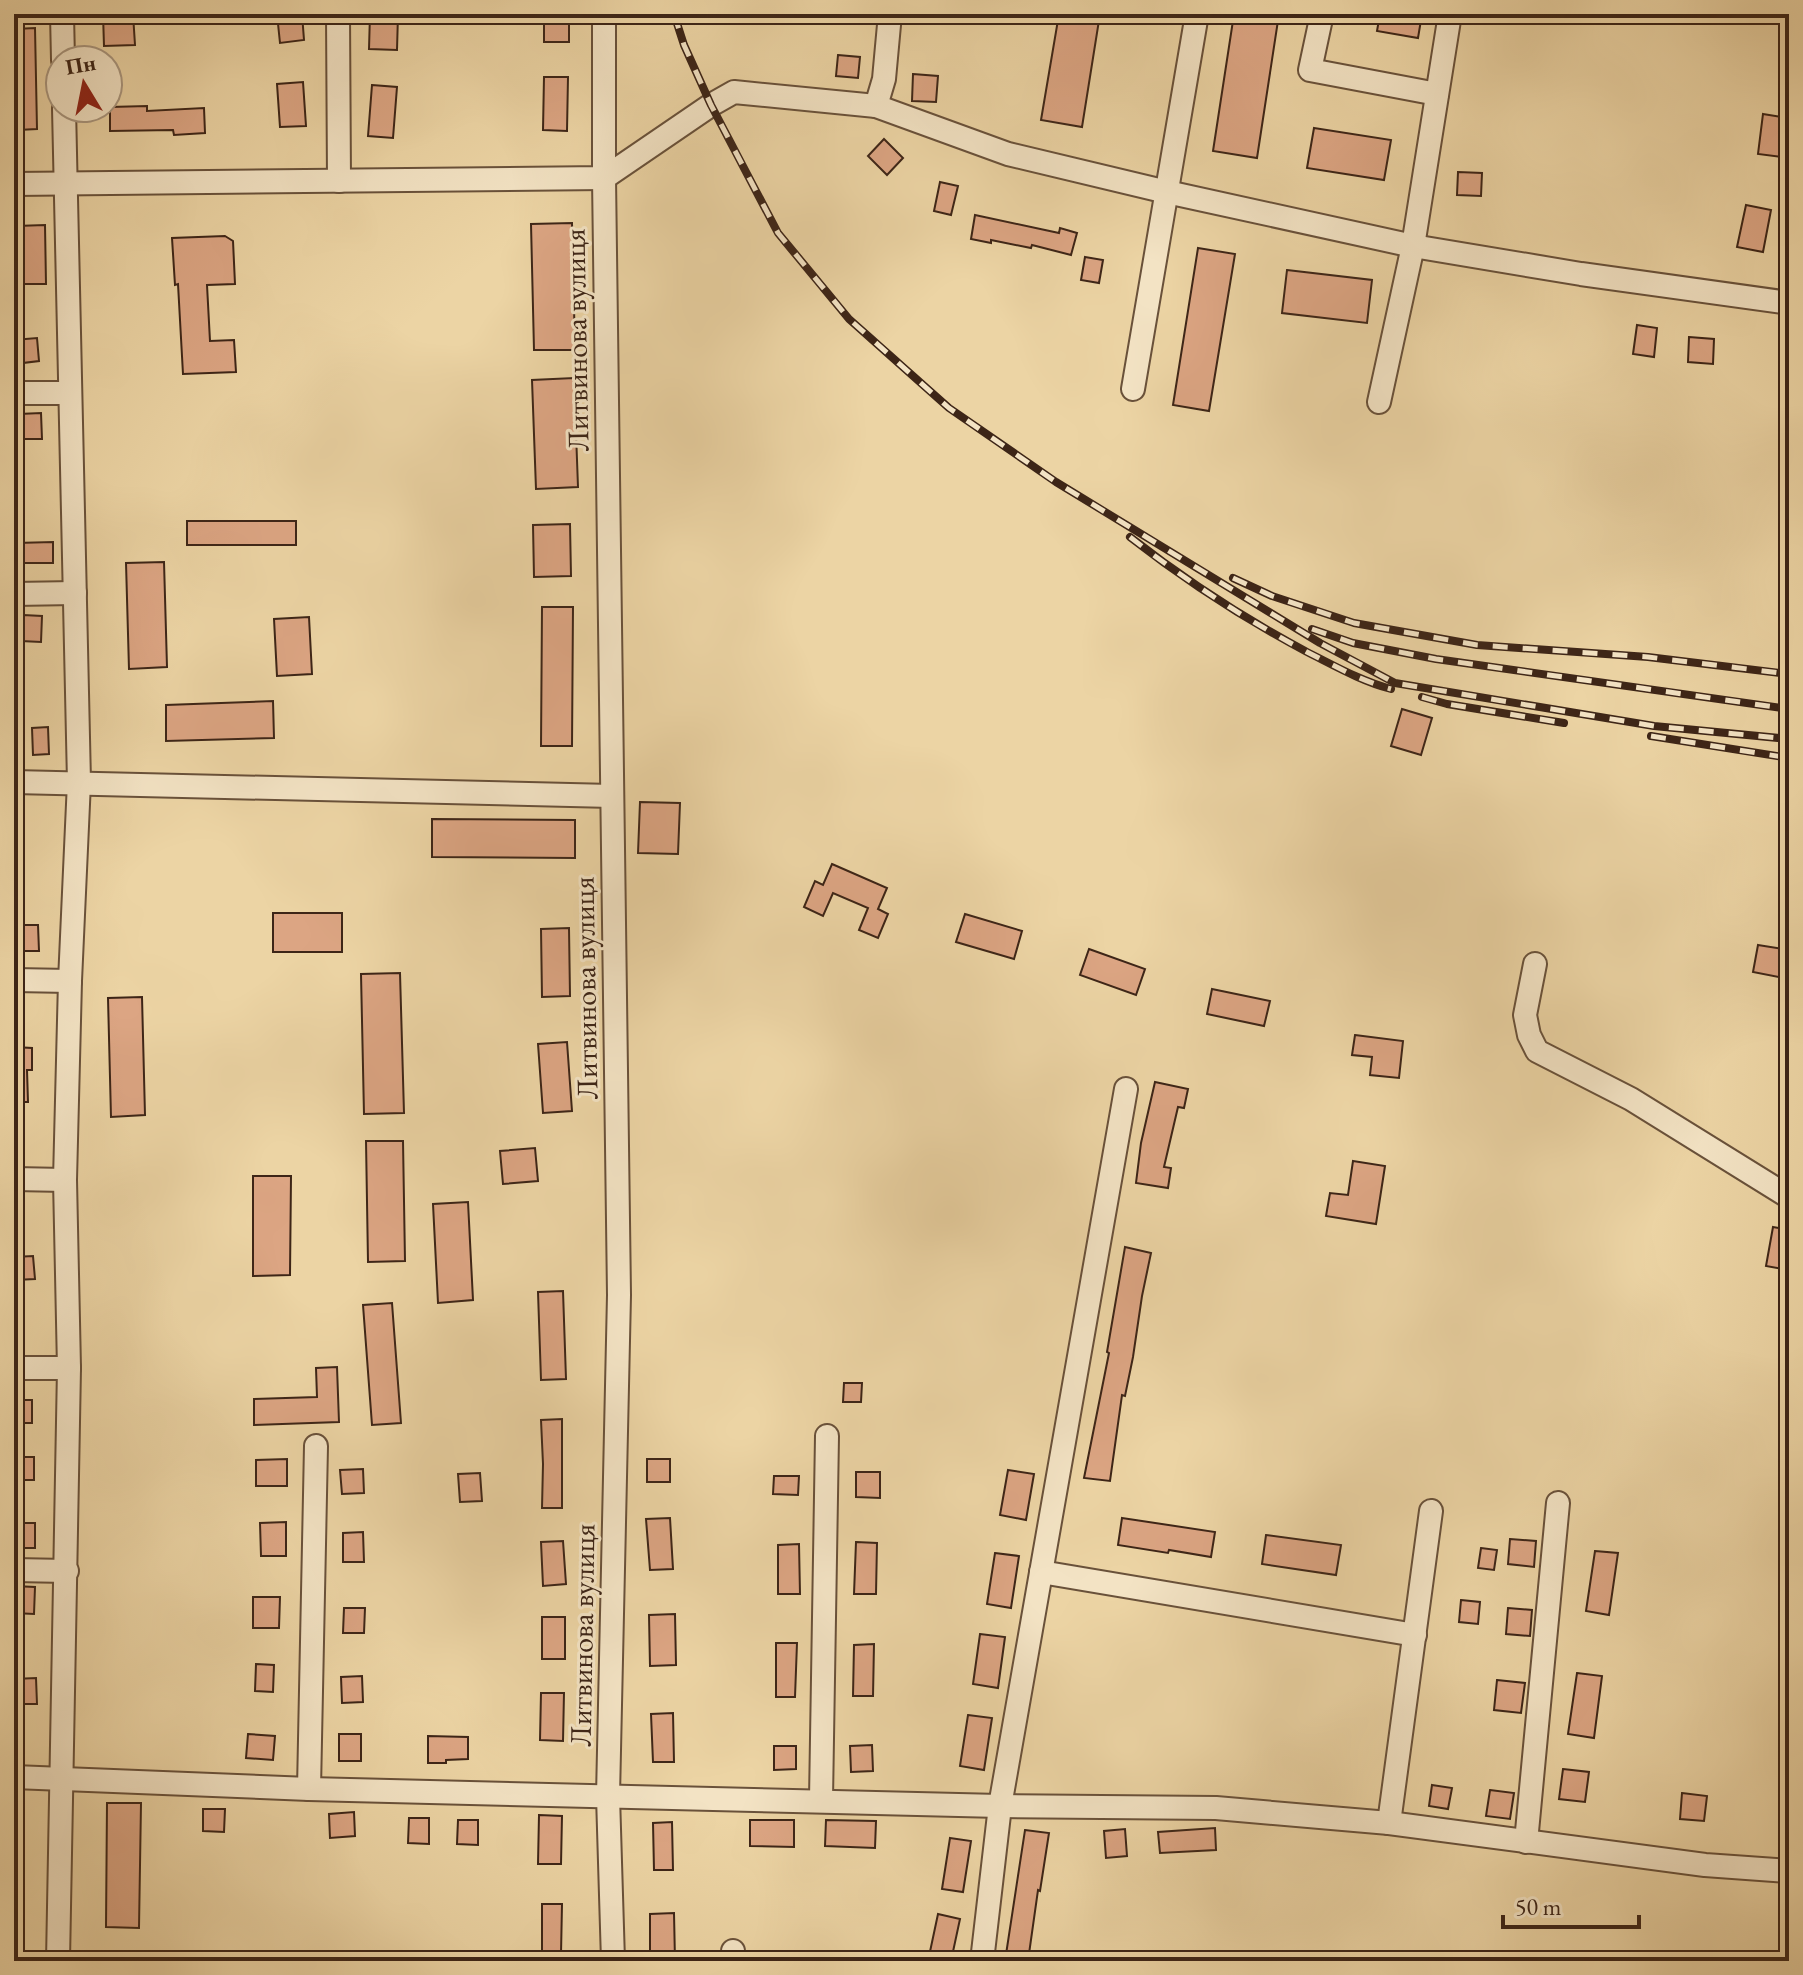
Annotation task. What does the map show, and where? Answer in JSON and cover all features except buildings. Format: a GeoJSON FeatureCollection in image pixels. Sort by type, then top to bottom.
{"type":"FeatureCollection","features":[{"type":"Feature","properties":{"kind":"street"},"geometry":{"type":"LineString","coordinates":[[62,14],[63,44]]}},
{"type":"Feature","properties":{"kind":"street"},"geometry":{"type":"LineString","coordinates":[[338,14],[339,181]]}},
{"type":"Feature","properties":{"kind":"street","name":"Литвинова вулиця"},"geometry":{"type":"LineString","coordinates":[[604,14],[619,1295],[608,1796],[613,1961]]}},
{"type":"Feature","properties":{"kind":"street"},"geometry":{"type":"LineString","coordinates":[[876,106],[884,79],[890,14]]}},
{"type":"Feature","properties":{"kind":"street"},"geometry":{"type":"LineString","coordinates":[[1133,389],[1197,14]]}},
{"type":"Feature","properties":{"kind":"street"},"geometry":{"type":"LineString","coordinates":[[1322,14],[1310,70],[1437,94]]}},
{"type":"Feature","properties":{"kind":"street"},"geometry":{"type":"LineString","coordinates":[[1379,402],[1413,246],[1450,14]]}},
{"type":"Feature","properties":{"kind":"street"},"geometry":{"type":"LineString","coordinates":[[14,184],[604,178],[734,92],[876,106],[1008,154],[1413,246],[1581,274],[1789,303]]}},
{"type":"Feature","properties":{"kind":"street"},"geometry":{"type":"LineString","coordinates":[[58,1961],[69,1368],[65,1180],[79,782],[64,124]]}},
{"type":"Feature","properties":{"kind":"street"},"geometry":{"type":"LineString","coordinates":[[14,393],[69,393]]}},
{"type":"Feature","properties":{"kind":"street"},"geometry":{"type":"LineString","coordinates":[[14,594],[75,593]]}},
{"type":"Feature","properties":{"kind":"street"},"geometry":{"type":"LineString","coordinates":[[14,782],[612,796]]}},
{"type":"Feature","properties":{"kind":"street"},"geometry":{"type":"LineString","coordinates":[[1535,964],[1525,1015],[1529,1035],[1537,1051],[1631,1099],[1789,1197]]}},
{"type":"Feature","properties":{"kind":"street"},"geometry":{"type":"LineString","coordinates":[[14,980],[70,981]]}},
{"type":"Feature","properties":{"kind":"street"},"geometry":{"type":"LineString","coordinates":[[982,1961],[1000,1806],[1126,1089]]}},
{"type":"Feature","properties":{"kind":"street"},"geometry":{"type":"LineString","coordinates":[[14,1179],[65,1180]]}},
{"type":"Feature","properties":{"kind":"street"},"geometry":{"type":"LineString","coordinates":[[14,1368],[69,1368]]}},
{"type":"Feature","properties":{"kind":"street"},"geometry":{"type":"LineString","coordinates":[[821,1799],[827,1436]]}},
{"type":"Feature","properties":{"kind":"street"},"geometry":{"type":"LineString","coordinates":[[309,1789],[316,1446]]}},
{"type":"Feature","properties":{"kind":"street"},"geometry":{"type":"LineString","coordinates":[[1526,1842],[1558,1503]]}},
{"type":"Feature","properties":{"kind":"street"},"geometry":{"type":"LineString","coordinates":[[1389,1823],[1431,1511]]}},
{"type":"Feature","properties":{"kind":"street"},"geometry":{"type":"LineString","coordinates":[[14,1570],[67,1571]]}},
{"type":"Feature","properties":{"kind":"street"},"geometry":{"type":"LineString","coordinates":[[1041,1572],[1415,1635]]}},
{"type":"Feature","properties":{"kind":"street"},"geometry":{"type":"LineString","coordinates":[[14,1777],[309,1789],[821,1799],[1000,1806],[1216,1808],[1389,1823],[1705,1865],[1789,1871]]}},
{"type":"Feature","properties":{"kind":"railway"},"geometry":{"type":"LineString","coordinates":[[674,14],[684,45],[711,105],[778,233],[849,319],[949,408],[1056,482],[1320,643],[1395,683],[1654,726],[1789,739]]}},
{"type":"Feature","properties":{"kind":"railway"},"geometry":{"type":"LineString","coordinates":[[1130,537],[1194,584],[1261,626],[1348,673],[1391,689]]}},
{"type":"Feature","properties":{"kind":"railway"},"geometry":{"type":"LineString","coordinates":[[1233,578],[1272,596],[1354,623],[1477,645],[1648,657],[1789,674]]}},
{"type":"Feature","properties":{"kind":"railway"},"geometry":{"type":"LineString","coordinates":[[1312,629],[1353,643],[1436,659],[1789,709]]}},
{"type":"Feature","properties":{"kind":"railway"},"geometry":{"type":"LineString","coordinates":[[1422,697],[1564,723]]}},
{"type":"Feature","properties":{"kind":"railway"},"geometry":{"type":"LineString","coordinates":[[1651,736],[1789,758]]}}]}
